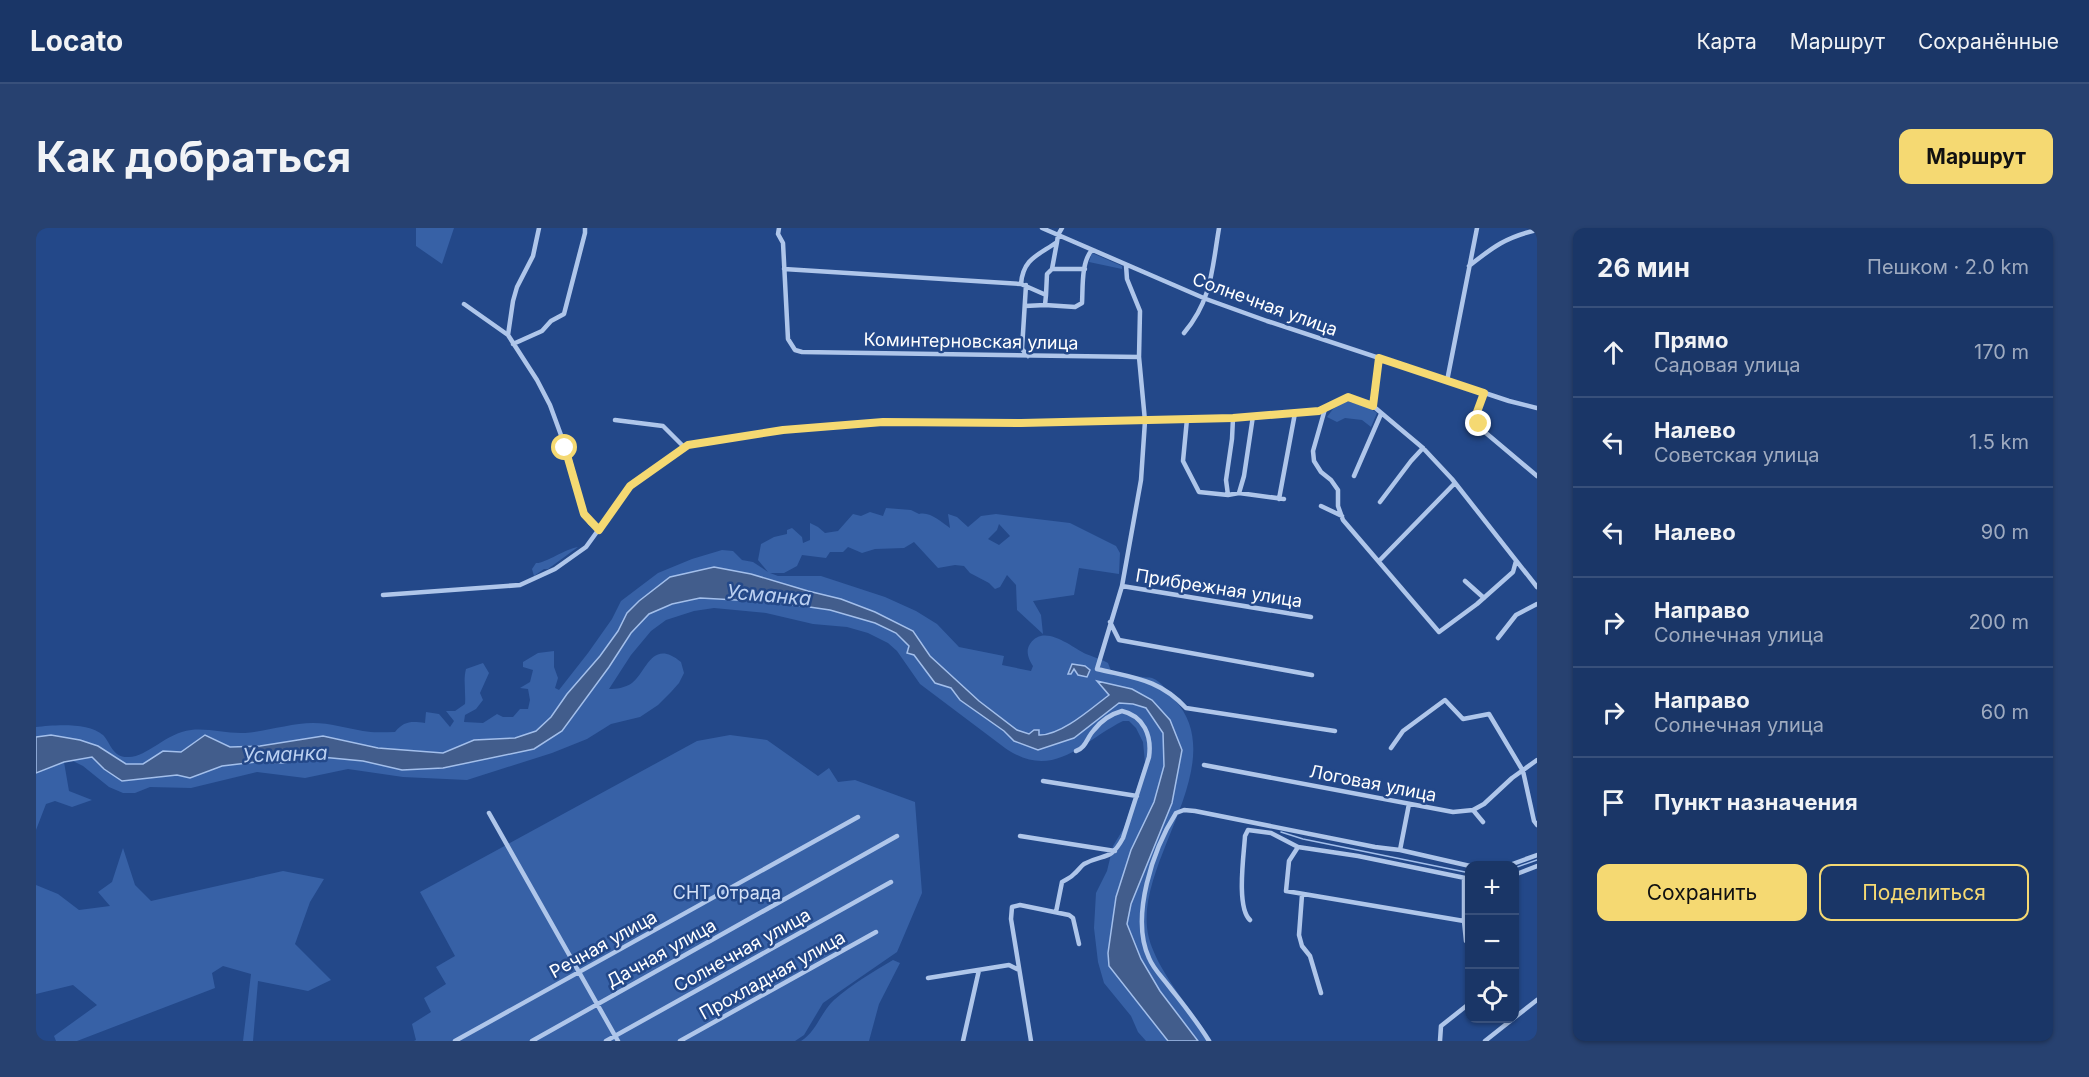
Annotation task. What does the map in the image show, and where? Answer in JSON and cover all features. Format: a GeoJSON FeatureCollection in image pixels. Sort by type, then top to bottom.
{"type":"FeatureCollection","features":[{"type":"Feature","properties":{"kind":"street"},"geometry":{"type":"LineString","coordinates":[[508,335],[517,287],[533,256],[539,228]]}},
{"type":"Feature","properties":{"kind":"street"},"geometry":{"type":"LineString","coordinates":[[513,345],[542,332],[551,321],[564,314],[585,228]]}},
{"type":"Feature","properties":{"kind":"street"},"geometry":{"type":"LineString","coordinates":[[779,228],[778,234],[783,243],[784,269],[1023,284],[1046,294]]}},
{"type":"Feature","properties":{"kind":"street","name":"Солнечная улица"},"geometry":{"type":"LineString","coordinates":[[1042,228],[1206,299],[1447,381],[1537,408]]}},
{"type":"Feature","properties":{"kind":"street"},"geometry":{"type":"LineString","coordinates":[[1046,305],[1047,274],[1052,269],[1058,235],[1062,228]]}},
{"type":"Feature","properties":{"kind":"street"},"geometry":{"type":"LineString","coordinates":[[1184,333],[1196,320],[1206,299],[1219,228]]}},
{"type":"Feature","properties":{"kind":"street"},"geometry":{"type":"LineString","coordinates":[[1447,381],[1477,228]]}},
{"type":"Feature","properties":{"kind":"street"},"geometry":{"type":"LineString","coordinates":[[1469,266],[1505,240],[1537,230]]}},
{"type":"Feature","properties":{"kind":"street"},"geometry":{"type":"LineString","coordinates":[[1028,356],[1022,349],[1025,306],[1022,272],[1026,265],[1057,242]]}},
{"type":"Feature","properties":{"kind":"street"},"geometry":{"type":"LineString","coordinates":[[1025,306],[1075,307],[1082,303],[1087,256],[1092,250]]}},
{"type":"Feature","properties":{"kind":"street"},"geometry":{"type":"LineString","coordinates":[[1126,265],[1127,279],[1140,311],[1139,357],[1144,421],[1141,480],[1122,586],[1097,669],[1152,682],[1177,698],[1186,708],[1335,731]]}},
{"type":"Feature","properties":{"kind":"street","name":"Коминтерновская улица"},"geometry":{"type":"LineString","coordinates":[[784,269],[788,339],[795,350],[802,352],[1139,357]]}},
{"type":"Feature","properties":{"kind":"street"},"geometry":{"type":"LineString","coordinates":[[1052,269],[1085,269]]}},
{"type":"Feature","properties":{"kind":"street"},"geometry":{"type":"LineString","coordinates":[[464,304],[508,335],[537,380],[550,405],[584,514],[599,530]]}},
{"type":"Feature","properties":{"kind":"street"},"geometry":{"type":"LineString","coordinates":[[1373,406],[1379,358]]}},
{"type":"Feature","properties":{"kind":"street"},"geometry":{"type":"LineString","coordinates":[[1484,393],[1477,418],[1480,429],[1537,476]]}},
{"type":"Feature","properties":{"kind":"street"},"geometry":{"type":"LineString","coordinates":[[383,595],[520,585],[555,569],[585,547],[630,486],[688,445],[783,430],[883,422],[1021,423],[1233,418],[1319,411],[1348,397],[1373,406],[1423,448],[1455,483],[1537,587]]}},
{"type":"Feature","properties":{"kind":"street"},"geometry":{"type":"LineString","coordinates":[[1325,409],[1313,451],[1314,461],[1338,490],[1338,506],[1343,520],[1439,632],[1484,598],[1513,572],[1522,569]]}},
{"type":"Feature","properties":{"kind":"street"},"geometry":{"type":"LineString","coordinates":[[1187,419],[1183,462],[1195,489],[1199,492],[1228,495],[1239,493],[1282,499],[1294,413]]}},
{"type":"Feature","properties":{"kind":"street"},"geometry":{"type":"LineString","coordinates":[[1354,476],[1381,414]]}},
{"type":"Feature","properties":{"kind":"street"},"geometry":{"type":"LineString","coordinates":[[1239,493],[1248,459],[1253,416]]}},
{"type":"Feature","properties":{"kind":"street"},"geometry":{"type":"LineString","coordinates":[[1228,495],[1226,480],[1233,439],[1233,418]]}},
{"type":"Feature","properties":{"kind":"street"},"geometry":{"type":"LineString","coordinates":[[615,420],[663,426],[684,447]]}},
{"type":"Feature","properties":{"kind":"street"},"geometry":{"type":"LineString","coordinates":[[1380,502],[1423,448]]}},
{"type":"Feature","properties":{"kind":"street"},"geometry":{"type":"LineString","coordinates":[[1379,561],[1455,483]]}},
{"type":"Feature","properties":{"kind":"street"},"geometry":{"type":"LineString","coordinates":[[1331,511],[1338,506]]}},
{"type":"Feature","properties":{"kind":"street"},"geometry":{"type":"LineString","coordinates":[[1321,507],[1342,516]]}},
{"type":"Feature","properties":{"kind":"street"},"geometry":{"type":"LineString","coordinates":[[1513,572],[1516,561]]}},
{"type":"Feature","properties":{"kind":"street"},"geometry":{"type":"LineString","coordinates":[[1465,581],[1484,598]]}},
{"type":"Feature","properties":{"kind":"street","name":"Прибрежная улица"},"geometry":{"type":"LineString","coordinates":[[1122,586],[1311,617]]}},
{"type":"Feature","properties":{"kind":"street"},"geometry":{"type":"LineString","coordinates":[[1498,638],[1516,615],[1537,604]]}},
{"type":"Feature","properties":{"kind":"street"},"geometry":{"type":"LineString","coordinates":[[1110,622],[1119,640],[1312,675]]}},
{"type":"Feature","properties":{"kind":"street"},"geometry":{"type":"LineString","coordinates":[[1391,748],[1403,731],[1445,700],[1463,719],[1489,714],[1523,771],[1537,825]]}},
{"type":"Feature","properties":{"kind":"street"},"geometry":{"type":"LineString","coordinates":[[1056,912],[1062,882],[1083,864],[1112,854],[1123,838],[1151,746],[1144,726],[1136,716],[1122,711],[1114,713],[1094,729],[1083,747],[1076,751]]}},
{"type":"Feature","properties":{"kind":"street"},"geometry":{"type":"LineString","coordinates":[[1483,822],[1473,810],[1484,804],[1512,778],[1537,760]]}},
{"type":"Feature","properties":{"kind":"street","name":"Логовая улица"},"geometry":{"type":"LineString","coordinates":[[1204,765],[1453,812],[1473,810]]}},
{"type":"Feature","properties":{"kind":"street"},"geometry":{"type":"LineString","coordinates":[[1043,781],[1137,795]]}},
{"type":"Feature","properties":{"kind":"street"},"geometry":{"type":"LineString","coordinates":[[1400,850],[1409,804]]}},
{"type":"Feature","properties":{"kind":"street"},"geometry":{"type":"LineString","coordinates":[[1209,1041],[1149,959],[1142,931],[1143,906],[1153,865],[1164,835],[1176,813],[1184,810],[1195,811],[1400,850],[1465,865]]}},
{"type":"Feature","properties":{"kind":"street"},"geometry":{"type":"LineString","coordinates":[[489,813],[617,1038]]}},
{"type":"Feature","properties":{"kind":"street","name":"Речная улица"},"geometry":{"type":"LineString","coordinates":[[455,1041],[858,817]]}},
{"type":"Feature","properties":{"kind":"street"},"geometry":{"type":"LineString","coordinates":[[1250,920],[1246,917],[1243,902],[1242,878],[1245,836],[1248,830],[1271,834],[1298,847],[1358,856],[1465,879]]}},
{"type":"Feature","properties":{"kind":"street","name":"Дачная улица"},"geometry":{"type":"LineString","coordinates":[[532,1041],[897,836]]}},
{"type":"Feature","properties":{"kind":"street"},"geometry":{"type":"LineString","coordinates":[[1020,836],[1115,851]]}},
{"type":"Feature","properties":{"kind":"street"},"geometry":{"type":"LineString","coordinates":[[1298,847],[1288,861],[1286,891],[1464,921]]}},
{"type":"Feature","properties":{"kind":"street"},"geometry":{"type":"LineString","coordinates":[[1519,862],[1537,855]]}},
{"type":"Feature","properties":{"kind":"street"},"geometry":{"type":"LineString","coordinates":[[1519,873],[1537,866]]}},
{"type":"Feature","properties":{"kind":"street","name":"Солнечная улица"},"geometry":{"type":"LineString","coordinates":[[606,1041],[617,1038],[891,882]]}},
{"type":"Feature","properties":{"kind":"street"},"geometry":{"type":"LineString","coordinates":[[1302,895],[1299,935],[1302,946],[1310,956],[1321,993]]}},
{"type":"Feature","properties":{"kind":"street"},"geometry":{"type":"LineString","coordinates":[[1031,1041],[1011,919],[1012,907],[1020,905],[1069,915],[1073,918],[1079,944]]}},
{"type":"Feature","properties":{"kind":"street"},"geometry":{"type":"LineString","coordinates":[[1465,907],[1465,931]]}},
{"type":"Feature","properties":{"kind":"street","name":"Прохладная улица"},"geometry":{"type":"LineString","coordinates":[[680,1041],[876,932]]}},
{"type":"Feature","properties":{"kind":"street"},"geometry":{"type":"LineString","coordinates":[[928,978],[1010,965],[1019,970]]}},
{"type":"Feature","properties":{"kind":"street"},"geometry":{"type":"LineString","coordinates":[[963,1041],[979,970]]}},
{"type":"Feature","properties":{"kind":"street"},"geometry":{"type":"LineString","coordinates":[[1519,1014],[1537,1000]]}},
{"type":"Feature","properties":{"kind":"street"},"geometry":{"type":"LineString","coordinates":[[1440,1041],[1441,1026],[1465,1007]]}},
{"type":"Feature","properties":{"kind":"street"},"geometry":{"type":"LineString","coordinates":[[1485,1041],[1508,1023]]}},
{"type":"Feature","properties":{"kind":"green space"},"geometry":{"type":"Polygon","coordinates":[[[416,228],[454,228],[442,264],[416,246],[416,228]]]}},
{"type":"Feature","properties":{"kind":"green space"},"geometry":{"type":"Polygon","coordinates":[[[1092,253],[1122,266],[1122,269],[1089,262],[1092,253]]]}},
{"type":"Feature","properties":{"kind":"green space"},"geometry":{"type":"Polygon","coordinates":[[[1346,401],[1368,407],[1377,413],[1371,427],[1362,420],[1345,418],[1337,422],[1327,417],[1333,409],[1346,401]]]}},
{"type":"Feature","properties":{"kind":"green space"},"geometry":{"type":"Polygon","coordinates":[[[886,508],[911,510],[931,516],[950,528],[948,514],[957,517],[968,527],[981,516],[996,514],[1070,523],[1116,546],[1120,553],[1119,574],[1079,568],[1074,595],[1033,601],[1041,615],[1043,634],[1017,610],[1016,585],[1007,575],[1000,587],[995,589],[989,583],[970,573],[964,566],[938,568],[914,542],[904,548],[875,549],[862,553],[848,547],[843,552],[830,552],[826,558],[802,555],[797,566],[784,573],[770,573],[778,576],[821,576],[885,597],[916,611],[937,624],[959,647],[1004,656],[1002,665],[1031,671],[1033,666],[1028,655],[1030,644],[1036,638],[1050,636],[1108,663],[1111,671],[1152,678],[1165,688],[1190,725],[1193,752],[1189,781],[1156,870],[1148,899],[1147,927],[1150,941],[1164,971],[1212,1041],[1146,1041],[1138,1032],[1131,1016],[1104,983],[1098,962],[1094,928],[1096,893],[1107,871],[1113,846],[1124,828],[1145,763],[1143,742],[1136,728],[1129,721],[1123,721],[1067,755],[1053,760],[1038,761],[1022,757],[1005,748],[920,684],[897,651],[888,643],[868,633],[847,627],[813,624],[766,613],[714,608],[694,611],[666,620],[651,631],[631,655],[609,689],[632,683],[651,659],[663,653],[681,662],[684,673],[679,683],[658,705],[640,717],[611,724],[587,739],[552,753],[467,780],[403,777],[348,769],[305,778],[257,772],[191,788],[150,787],[135,793],[123,793],[109,787],[83,766],[67,758],[36,759],[36,727],[43,726],[71,725],[97,731],[103,735],[115,753],[123,757],[136,756],[173,735],[191,730],[245,733],[313,723],[367,732],[395,732],[408,723],[425,723],[426,712],[439,714],[450,727],[454,721],[446,711],[455,711],[465,704],[466,669],[483,663],[489,673],[480,693],[483,700],[476,709],[465,715],[464,722],[483,723],[497,714],[503,717],[513,717],[520,709],[528,709],[530,700],[528,689],[520,688],[530,682],[533,670],[523,667],[523,662],[538,653],[554,651],[554,667],[558,678],[555,688],[559,690],[612,619],[621,601],[658,573],[722,550],[733,551],[742,560],[753,562],[768,572],[758,560],[761,544],[774,537],[787,534],[787,530],[792,528],[802,537],[803,543],[810,540],[810,523],[825,533],[838,531],[853,514],[861,516],[870,512],[883,516],[886,508]],[[999,524],[997,530],[988,539],[999,545],[1010,536],[999,524]]]}},
{"type":"Feature","properties":{"kind":"green space"},"geometry":{"type":"Polygon","coordinates":[[[578,547],[548,569],[534,576],[532,569],[536,563],[578,547]]]}},
{"type":"Feature","properties":{"kind":"green space","name":"СНТ Отрада"},"geometry":{"type":"Polygon","coordinates":[[[730,735],[767,740],[818,776],[829,768],[838,782],[855,780],[915,802],[922,893],[897,952],[823,1003],[804,1035],[795,1041],[414,1041],[416,1040],[412,1024],[431,1012],[424,998],[446,984],[436,967],[455,956],[420,892],[697,741],[730,735]]]}},
{"type":"Feature","properties":{"kind":"green space"},"geometry":{"type":"Polygon","coordinates":[[[64,762],[69,791],[92,800],[72,807],[55,801],[46,804],[36,830],[36,773],[64,762]]]}},
{"type":"Feature","properties":{"kind":"green space"},"geometry":{"type":"Polygon","coordinates":[[[123,848],[135,885],[151,901],[283,871],[324,879],[310,902],[295,944],[331,980],[308,991],[258,981],[253,1041],[243,1041],[251,974],[223,966],[212,973],[215,988],[77,1041],[56,1041],[54,1036],[97,1005],[73,985],[36,994],[36,885],[58,894],[79,910],[110,906],[98,892],[112,882],[123,848]]]}},
{"type":"Feature","properties":{"kind":"green space"},"geometry":{"type":"Polygon","coordinates":[[[893,960],[900,963],[879,1004],[869,1041],[801,1041],[811,1032],[834,1000],[855,983],[893,960]]]}},
{"type":"Feature","properties":{"kind":"water","name":"Усманка"},"geometry":{"type":"Polygon","coordinates":[[[714,567],[751,574],[841,599],[875,612],[913,631],[930,656],[979,701],[1017,730],[1029,734],[1034,730],[1039,730],[1039,735],[1057,731],[1109,695],[1097,681],[1132,689],[1152,700],[1170,720],[1182,750],[1172,803],[1131,904],[1127,924],[1141,959],[1160,991],[1198,1041],[1168,1041],[1109,966],[1108,953],[1116,897],[1131,850],[1154,802],[1164,766],[1163,733],[1146,708],[1119,703],[1074,738],[1038,750],[1014,741],[1004,731],[960,700],[951,688],[935,683],[914,655],[907,653],[909,646],[896,633],[875,623],[830,610],[775,602],[700,598],[672,604],[649,614],[631,633],[562,731],[534,749],[443,768],[402,770],[363,761],[321,757],[297,758],[285,763],[256,762],[222,766],[190,778],[177,775],[122,781],[104,769],[92,757],[64,762],[36,773],[36,737],[51,735],[98,746],[126,764],[143,764],[163,751],[181,752],[205,735],[230,747],[260,746],[323,736],[378,748],[443,753],[474,740],[515,738],[536,731],[551,717],[567,694],[600,656],[618,631],[627,613],[639,601],[670,577],[714,567]]]}},
{"type":"Feature","properties":{"kind":"water"},"geometry":{"type":"Polygon","coordinates":[[[1072,664],[1085,666],[1090,670],[1087,677],[1078,675],[1074,669],[1071,674],[1068,674],[1072,664]]]}},
{"type":"Feature","properties":{"kind":"waterway"},"geometry":{"type":"LineString","coordinates":[[1281,832],[1303,839],[1465,872]]}},
{"type":"Feature","properties":{"kind":"waterway"},"geometry":{"type":"LineString","coordinates":[[1519,866],[1537,860]]}},
{"type":"Feature","properties":{"kind":"route"},"geometry":{"type":"LineString","coordinates":[[565,448],[584,514],[599,530],[630,486],[688,445],[783,430],[883,422],[1021,423],[1233,418],[1319,411],[1348,397],[1373,406],[1379,358],[1484,393],[1477,412],[1479,424]]}}]}
